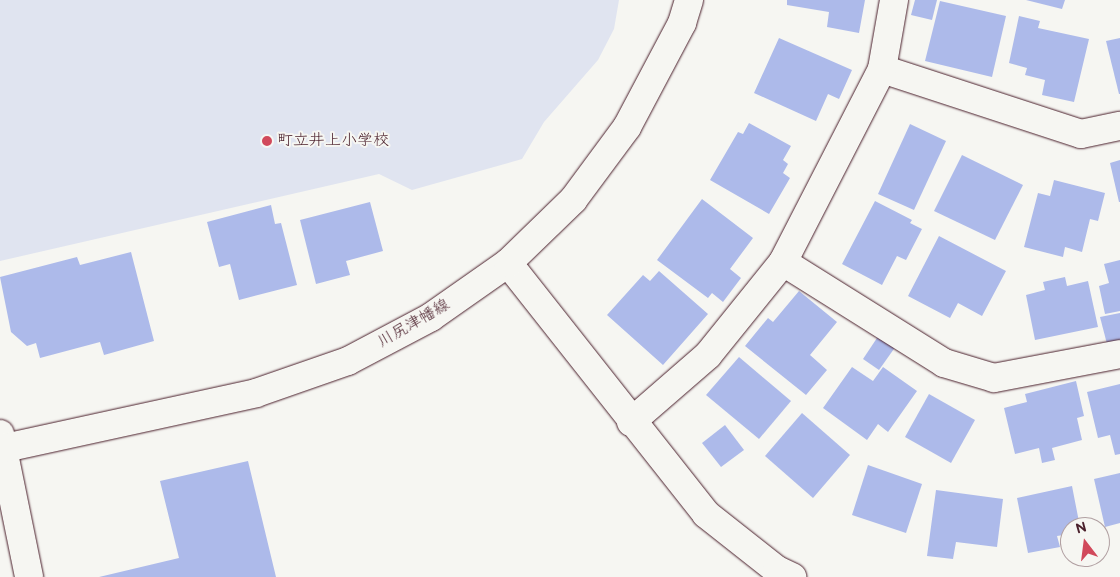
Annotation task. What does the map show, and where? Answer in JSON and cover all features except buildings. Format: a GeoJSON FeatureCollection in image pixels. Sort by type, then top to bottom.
{"type":"FeatureCollection","features":[{"type":"Feature","properties":{"kind":"street","name":"川尻津幡線"},"geometry":{"type":"LineString","coordinates":[[1,444],[256,393],[348,361],[431,317],[508,263],[573,200],[627,128],[682,23],[688,0]]}},
{"type":"Feature","properties":{"kind":"street"},"geometry":{"type":"LineString","coordinates":[[631,422],[708,354],[783,262],[882,69],[894,0]]}},
{"type":"Feature","properties":{"kind":"street"},"geometry":{"type":"LineString","coordinates":[[882,69],[1081,134],[1120,126]]}},
{"type":"Feature","properties":{"kind":"street"},"geometry":{"type":"LineString","coordinates":[[783,262],[944,362],[994,378],[1120,354]]}},
{"type":"Feature","properties":{"kind":"street"},"geometry":{"type":"LineString","coordinates":[[508,263],[631,422],[706,514],[777,570],[791,577]]}},
{"type":"Feature","properties":{"kind":"street"},"geometry":{"type":"LineString","coordinates":[[1,444],[29,577]]}},
{"type":"Feature","properties":{"kind":"shaded area","name":"町立井上小学校"},"geometry":{"type":"Polygon","coordinates":[[[0,0],[619,0],[614,29],[598,60],[544,122],[522,159],[412,190],[379,174],[0,261],[0,0]]]}},
{"type":"Feature","properties":{"kind":"place","name":"町立井上小学校"},"geometry":{"type":"Point","coordinates":[267,141]}}]}
